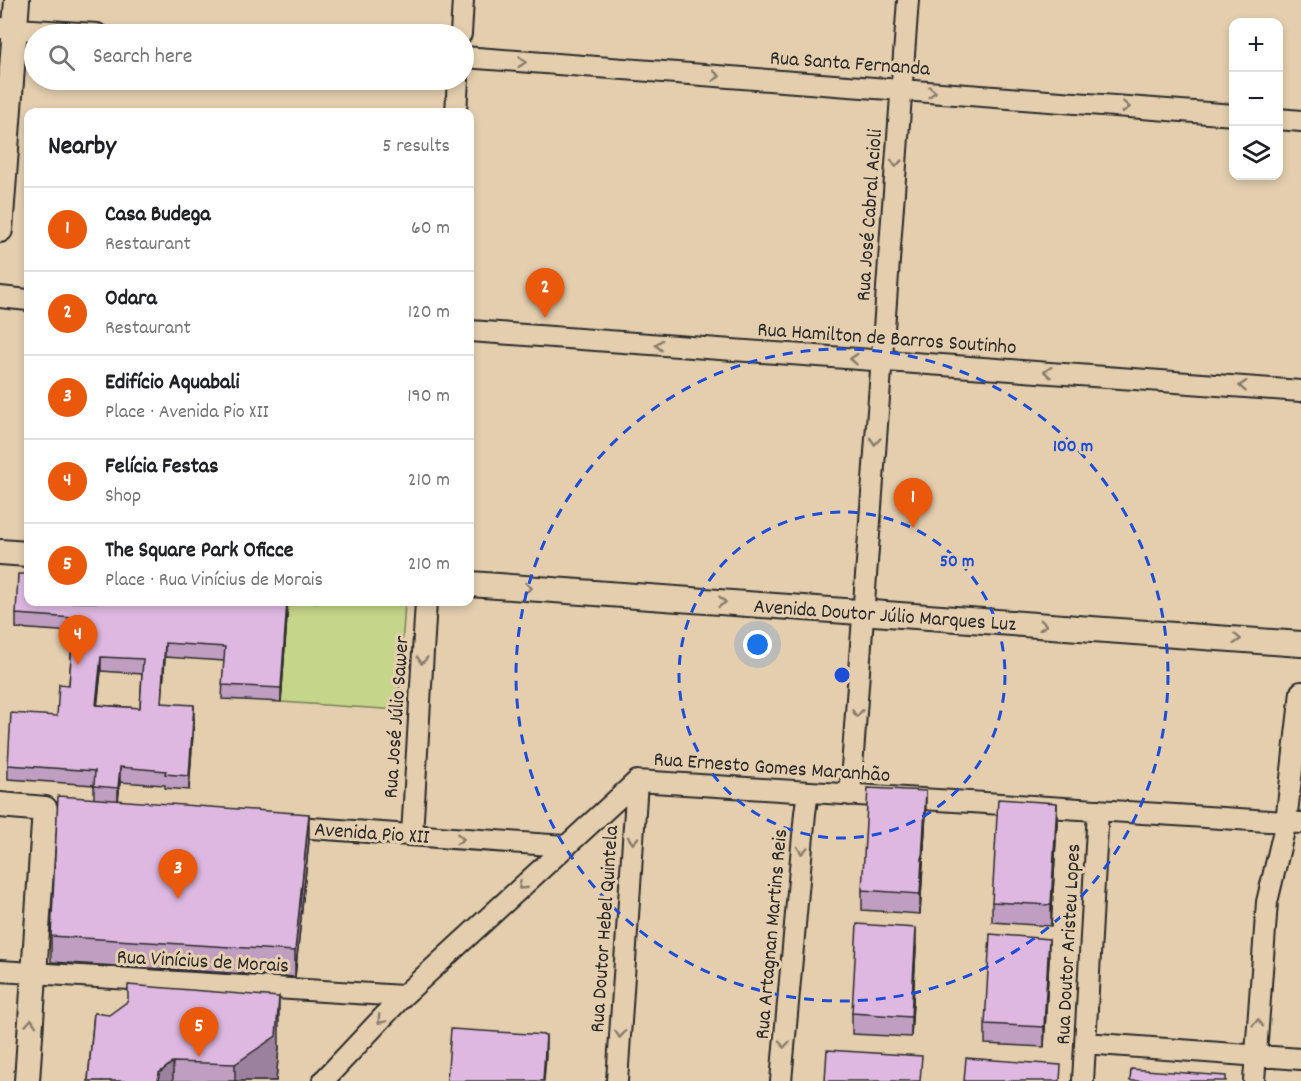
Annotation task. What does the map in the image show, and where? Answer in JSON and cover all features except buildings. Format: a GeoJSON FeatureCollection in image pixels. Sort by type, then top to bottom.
{"type":"FeatureCollection","features":[{"type":"Feature","properties":{"kind":"street"},"geometry":{"type":"LineString","coordinates":[[0,230],[8,29],[17,0]]}},
{"type":"Feature","properties":{"kind":"street"},"geometry":{"type":"LineString","coordinates":[[462,24],[463,0]]}},
{"type":"Feature","properties":{"kind":"street","name":"Rua José Cabral Acioli"},"geometry":{"type":"LineString","coordinates":[[863,612],[908,0]]}},
{"type":"Feature","properties":{"kind":"street"},"geometry":{"type":"LineString","coordinates":[[8,29],[24,30]]}},
{"type":"Feature","properties":{"kind":"street","name":"Rua Santa Fernanda"},"geometry":{"type":"LineString","coordinates":[[474,58],[1229,116]]}},
{"type":"Feature","properties":{"kind":"street"},"geometry":{"type":"LineString","coordinates":[[456,108],[457,90]]}},
{"type":"Feature","properties":{"kind":"street"},"geometry":{"type":"LineString","coordinates":[[1283,119],[1301,121]]}},
{"type":"Feature","properties":{"kind":"street"},"geometry":{"type":"LineString","coordinates":[[0,297],[24,300]]}},
{"type":"Feature","properties":{"kind":"street","name":"Rua Hamilton de Barros Soutinho"},"geometry":{"type":"LineString","coordinates":[[474,331],[1301,391]]}},
{"type":"Feature","properties":{"kind":"street"},"geometry":{"type":"LineString","coordinates":[[0,552],[24,554]]}},
{"type":"Feature","properties":{"kind":"street","name":"Avenida Doutor Júlio Marques Luz"},"geometry":{"type":"LineString","coordinates":[[474,584],[1301,644]]}},
{"type":"Feature","properties":{"kind":"street","name":"Rua José Júlio Sawer"},"geometry":{"type":"LineString","coordinates":[[412,835],[426,606]]}},
{"type":"Feature","properties":{"kind":"street"},"geometry":{"type":"LineString","coordinates":[[850,795],[863,612]]}},
{"type":"Feature","properties":{"kind":"street"},"geometry":{"type":"LineString","coordinates":[[1254,1081],[1267,902],[1294,823],[1301,692]]}},
{"type":"Feature","properties":{"kind":"street","name":"Rua Ernesto Gomes Maranhão"},"geometry":{"type":"LineString","coordinates":[[323,1081],[403,996],[637,781],[1294,823]]}},
{"type":"Feature","properties":{"kind":"street","name":"Rua Doutor Hebel Quintela"},"geometry":{"type":"LineString","coordinates":[[617,1081],[637,781]]}},
{"type":"Feature","properties":{"kind":"street","name":"Rua Artagnan Martins Reis"},"geometry":{"type":"LineString","coordinates":[[781,1081],[804,813],[808,792]]}},
{"type":"Feature","properties":{"kind":"street"},"geometry":{"type":"LineString","coordinates":[[0,805],[57,809],[34,974],[27,1081]]}},
{"type":"Feature","properties":{"kind":"street","name":"Rua Doutor Aristeu Lopes"},"geometry":{"type":"LineString","coordinates":[[1083,1081],[1098,810]]}},
{"type":"Feature","properties":{"kind":"street","name":"Avenida Pio XII"},"geometry":{"type":"LineString","coordinates":[[270,825],[565,846]]}},
{"type":"Feature","properties":{"kind":"street","name":"Rua Vinícius de Morais"},"geometry":{"type":"LineString","coordinates":[[0,971],[403,996]]}},
{"type":"Feature","properties":{"kind":"street"},"geometry":{"type":"LineString","coordinates":[[1085,1043],[1301,1059]]}},
{"type":"Feature","properties":{"kind":"green space"},"geometry":{"type":"Polygon","coordinates":[[[288,606],[405,606],[398,710],[281,702],[288,606]]]}},
{"type":"Feature","properties":{"kind":"place","name":"Odara"},"geometry":{"type":"Point","coordinates":[545,318]}},
{"type":"Feature","properties":{"kind":"place","name":"Casa Budega"},"geometry":{"type":"Point","coordinates":[913,528]}},
{"type":"Feature","properties":{"kind":"place","name":"Felícia Festas"},"geometry":{"type":"Point","coordinates":[78,665]}},
{"type":"Feature","properties":{"kind":"place","name":"Edifício Aquabali"},"geometry":{"type":"Point","coordinates":[178,899]}},
{"type":"Feature","properties":{"kind":"place","name":"The Square Park Oficce"},"geometry":{"type":"Point","coordinates":[199,1057]}}]}
